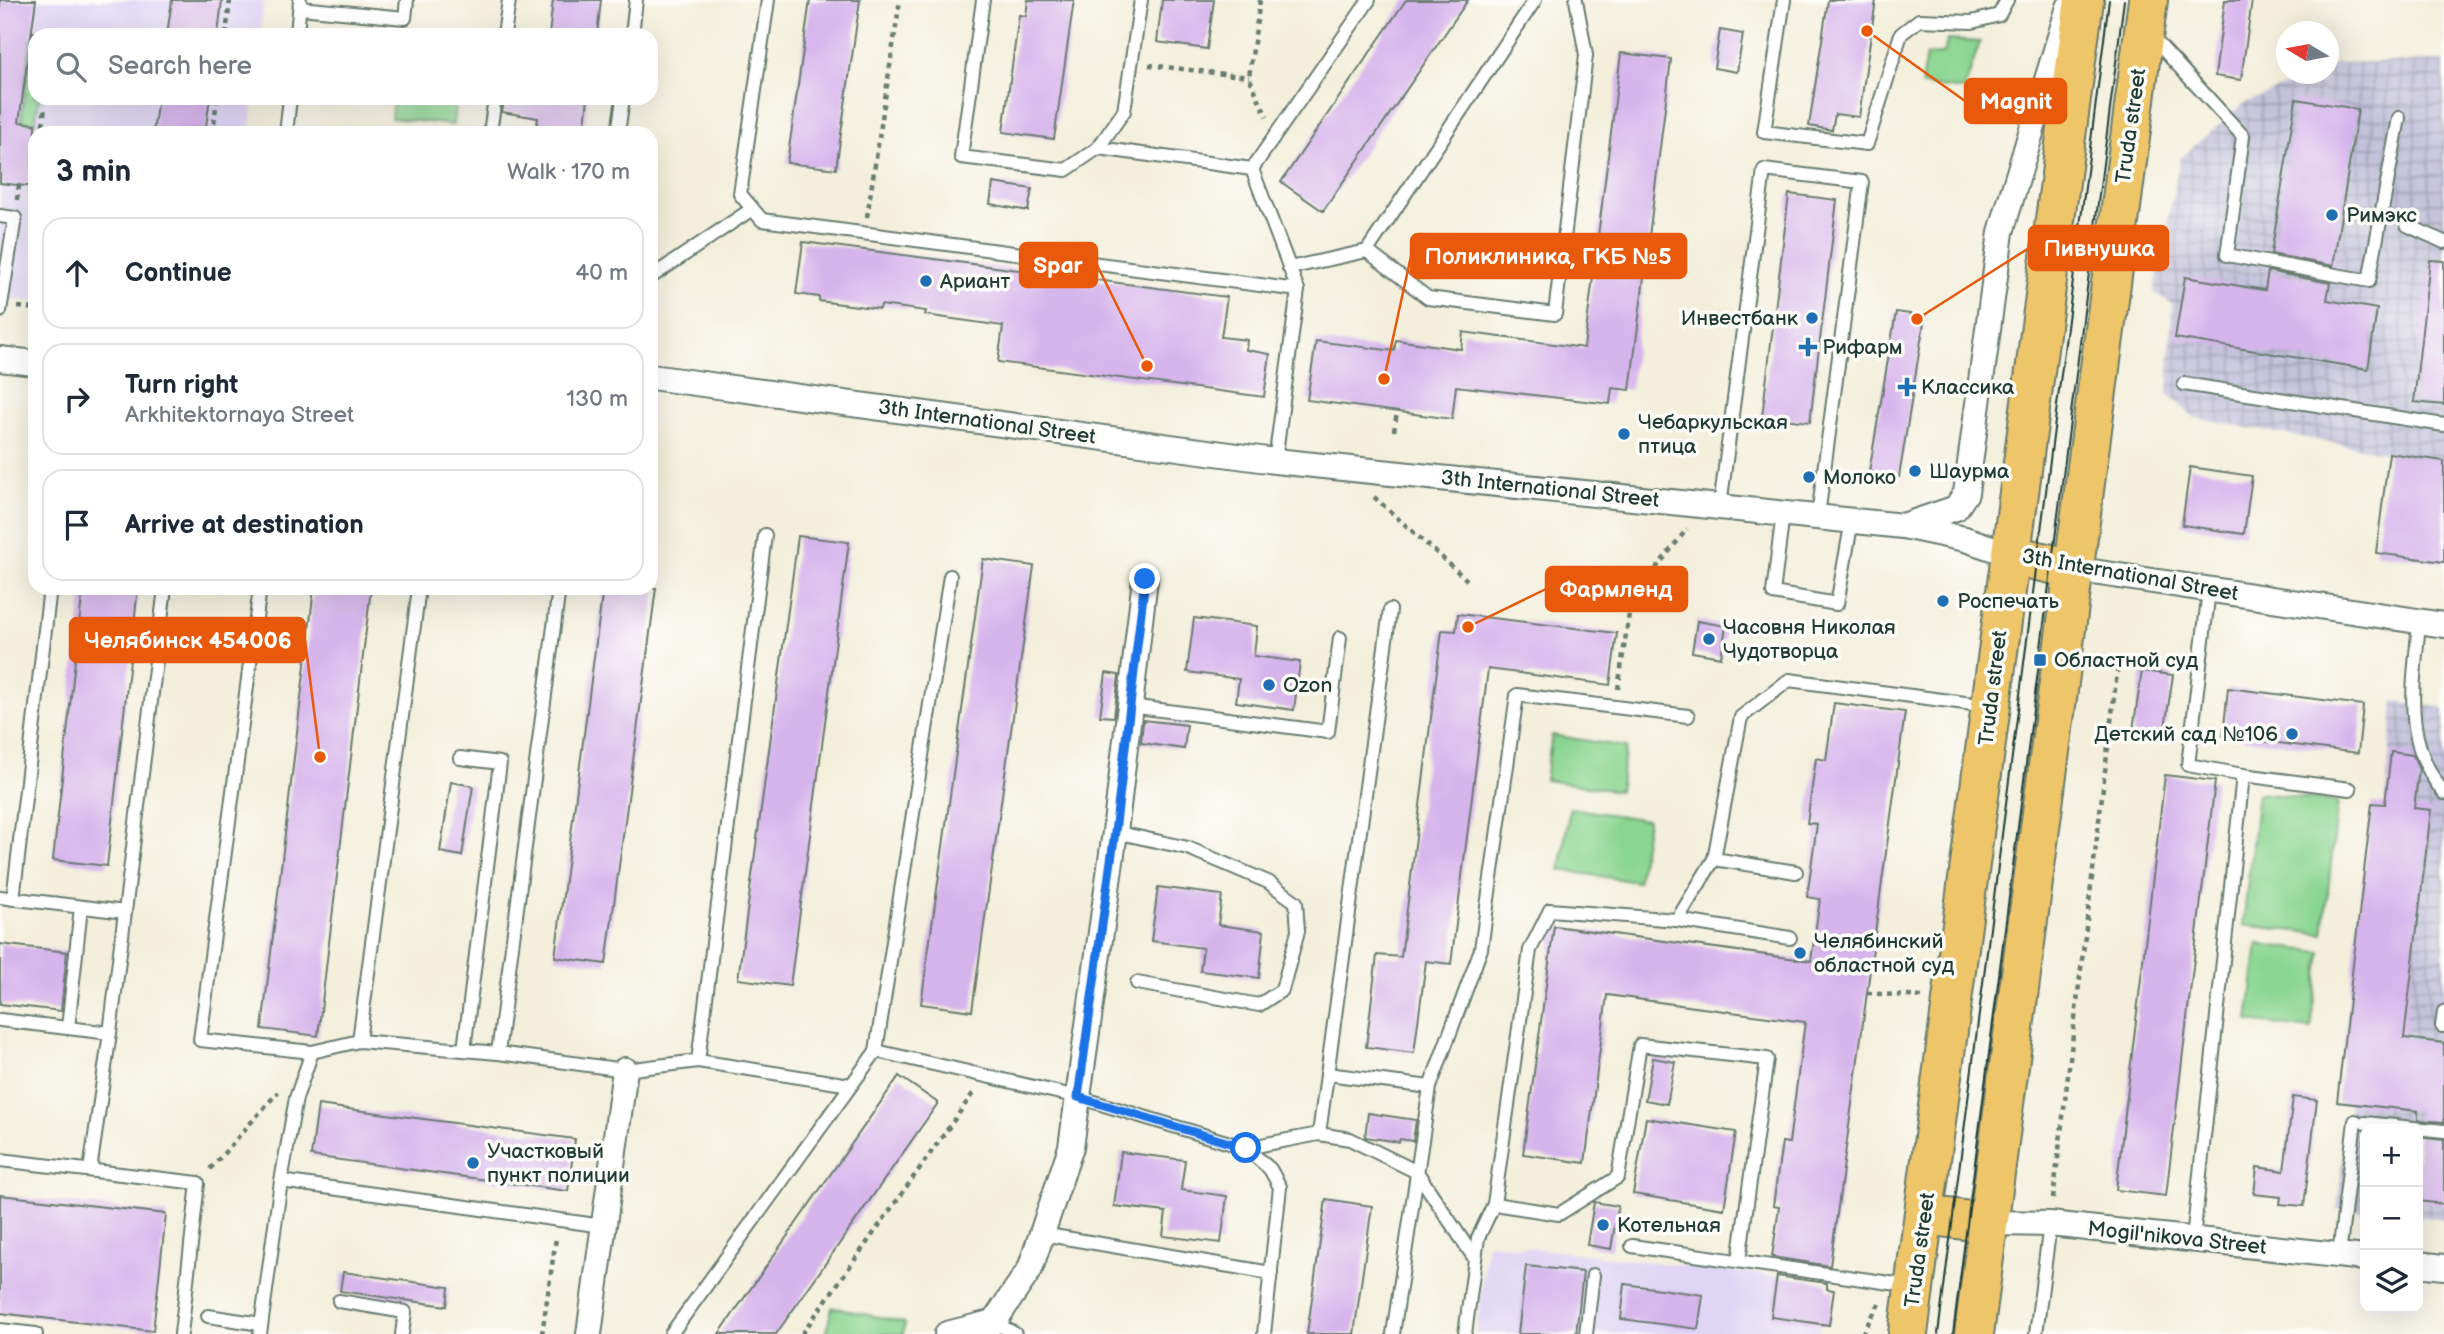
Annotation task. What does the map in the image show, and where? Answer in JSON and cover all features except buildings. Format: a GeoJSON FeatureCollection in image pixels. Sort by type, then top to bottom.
{"type":"FeatureCollection","features":[{"type":"Feature","properties":{"kind":"main road","name":"Truda street"},"geometry":{"type":"LineString","coordinates":[[1908,1334],[2084,0]]}},
{"type":"Feature","properties":{"kind":"main road","name":"Truda street"},"geometry":{"type":"LineString","coordinates":[[1974,1334],[2146,14]]}},
{"type":"Feature","properties":{"kind":"main road","name":"3th International Street"},"geometry":{"type":"LineString","coordinates":[[2012,555],[2073,569]]}},
{"type":"Feature","properties":{"kind":"main road"},"geometry":{"type":"LineString","coordinates":[[1924,1215],[1988,1223]]}},
{"type":"Feature","properties":{"kind":"street"},"geometry":{"type":"LineString","coordinates":[[1903,526],[1956,508],[1966,493],[2001,232],[2071,0]]}},
{"type":"Feature","properties":{"kind":"street"},"geometry":{"type":"LineString","coordinates":[[0,359],[28,362]]}},
{"type":"Feature","properties":{"kind":"street","name":"3th International Street"},"geometry":{"type":"LineString","coordinates":[[658,378],[1275,461],[1903,526],[1965,539],[2012,555]]}},
{"type":"Feature","properties":{"kind":"street","name":"3th International Street"},"geometry":{"type":"LineString","coordinates":[[2073,569],[2444,625]]}},
{"type":"Feature","properties":{"kind":"street"},"geometry":{"type":"LineString","coordinates":[[947,1334],[1004,1328],[1030,1269],[1071,1147],[1115,832],[1145,579]]}},
{"type":"Feature","properties":{"kind":"street"},"geometry":{"type":"LineString","coordinates":[[589,1334],[625,1070]]}},
{"type":"Feature","properties":{"kind":"street","name":"Mogil'nikova Street"},"geometry":{"type":"LineString","coordinates":[[1988,1223],[2050,1224],[2360,1257]]}},
{"type":"Feature","properties":{"kind":"street"},"geometry":{"type":"LineString","coordinates":[[2423,1266],[2444,1268]]}},
{"type":"Feature","properties":{"kind":"lane"},"geometry":{"type":"LineString","coordinates":[[298,28],[300,4],[405,18],[407,0]]}},
{"type":"Feature","properties":{"kind":"lane"},"geometry":{"type":"LineString","coordinates":[[505,28],[509,0]]}},
{"type":"Feature","properties":{"kind":"lane"},"geometry":{"type":"LineString","coordinates":[[633,28],[636,0]]}},
{"type":"Feature","properties":{"kind":"lane"},"geometry":{"type":"LineString","coordinates":[[768,0],[740,194],[762,220],[1298,290]]}},
{"type":"Feature","properties":{"kind":"lane"},"geometry":{"type":"LineString","coordinates":[[983,0],[961,157],[1066,170],[1098,148],[1124,111],[1141,0]]}},
{"type":"Feature","properties":{"kind":"lane"},"geometry":{"type":"LineString","coordinates":[[1252,169],[1369,0]]}},
{"type":"Feature","properties":{"kind":"lane"},"geometry":{"type":"LineString","coordinates":[[1289,268],[1367,251],[1535,0]]}},
{"type":"Feature","properties":{"kind":"lane"},"geometry":{"type":"LineString","coordinates":[[1367,251],[1428,298],[1555,314],[1586,55],[1576,0]]}},
{"type":"Feature","properties":{"kind":"lane"},"geometry":{"type":"LineString","coordinates":[[1784,0],[1764,132],[1867,144],[1901,34],[1920,20],[1972,22],[1998,15],[2007,0]]}},
{"type":"Feature","properties":{"kind":"lane"},"geometry":{"type":"LineString","coordinates":[[2146,14],[2243,136],[2227,255],[2369,281],[2399,118]]}},
{"type":"Feature","properties":{"kind":"lane"},"geometry":{"type":"LineString","coordinates":[[287,126],[289,105]]}},
{"type":"Feature","properties":{"kind":"lane"},"geometry":{"type":"LineString","coordinates":[[491,126],[494,105]]}},
{"type":"Feature","properties":{"kind":"lane"},"geometry":{"type":"LineString","coordinates":[[619,126],[622,105]]}},
{"type":"Feature","properties":{"kind":"lane"},"geometry":{"type":"LineString","coordinates":[[1098,148],[1252,169]]}},
{"type":"Feature","properties":{"kind":"lane"},"geometry":{"type":"LineString","coordinates":[[1252,169],[1298,290],[1275,461]]}},
{"type":"Feature","properties":{"kind":"lane"},"geometry":{"type":"LineString","coordinates":[[1713,505],[1764,170],[1862,182],[1818,516]]}},
{"type":"Feature","properties":{"kind":"lane"},"geometry":{"type":"LineString","coordinates":[[658,272],[752,209]]}},
{"type":"Feature","properties":{"kind":"lane"},"geometry":{"type":"LineString","coordinates":[[0,216],[15,218],[0,311]]}},
{"type":"Feature","properties":{"kind":"lane"},"geometry":{"type":"LineString","coordinates":[[2407,225],[2444,242]]}},
{"type":"Feature","properties":{"kind":"lane"},"geometry":{"type":"LineString","coordinates":[[2184,384],[2444,425]]}},
{"type":"Feature","properties":{"kind":"lane"},"geometry":{"type":"LineString","coordinates":[[1783,513],[1773,593],[1838,604],[1852,520]]}},
{"type":"Feature","properties":{"kind":"lane"},"geometry":{"type":"LineString","coordinates":[[698,1061],[765,534]]}},
{"type":"Feature","properties":{"kind":"lane"},"geometry":{"type":"LineString","coordinates":[[671,1334],[876,1051],[950,576]]}},
{"type":"Feature","properties":{"kind":"lane"},"geometry":{"type":"LineString","coordinates":[[2208,590],[2188,765],[2350,789]]}},
{"type":"Feature","properties":{"kind":"lane"},"geometry":{"type":"LineString","coordinates":[[49,595],[7,898],[125,912]]}},
{"type":"Feature","properties":{"kind":"lane"},"geometry":{"type":"LineString","coordinates":[[90,1170],[110,1034],[164,595]]}},
{"type":"Feature","properties":{"kind":"lane"},"geometry":{"type":"LineString","coordinates":[[259,595],[200,1040],[312,1052],[359,1041],[498,1053],[625,1070],[698,1061],[850,1085]]}},
{"type":"Feature","properties":{"kind":"lane"},"geometry":{"type":"LineString","coordinates":[[359,1041],[418,595]]}},
{"type":"Feature","properties":{"kind":"lane"},"geometry":{"type":"LineString","coordinates":[[498,1053],[558,595]]}},
{"type":"Feature","properties":{"kind":"lane"},"geometry":{"type":"LineString","coordinates":[[1319,1134],[1390,610]]}},
{"type":"Feature","properties":{"kind":"lane"},"geometry":{"type":"LineString","coordinates":[[2419,622],[2413,703],[2417,743],[2433,779],[2444,793]]}},
{"type":"Feature","properties":{"kind":"lane"},"geometry":{"type":"LineString","coordinates":[[1130,706],[1328,732],[1340,638]]}},
{"type":"Feature","properties":{"kind":"lane"},"geometry":{"type":"LineString","coordinates":[[1677,920],[1714,859],[1741,717],[1789,680],[1990,707]]}},
{"type":"Feature","properties":{"kind":"lane"},"geometry":{"type":"LineString","coordinates":[[1393,1334],[1430,1087],[1481,949],[1517,695],[1688,716]]}},
{"type":"Feature","properties":{"kind":"lane"},"geometry":{"type":"LineString","coordinates":[[460,758],[500,763],[464,1051]]}},
{"type":"Feature","properties":{"kind":"lane"},"geometry":{"type":"LineString","coordinates":[[2193,1239],[2243,775]]}},
{"type":"Feature","properties":{"kind":"lane"},"geometry":{"type":"LineString","coordinates":[[1115,832],[1188,848],[1268,882],[1296,902],[1298,932],[1282,990],[1259,1005],[1137,983]]}},
{"type":"Feature","properties":{"kind":"lane"},"geometry":{"type":"LineString","coordinates":[[1714,859],[1796,872]]}},
{"type":"Feature","properties":{"kind":"lane"},"geometry":{"type":"LineString","coordinates":[[68,1028],[81,907]]}},
{"type":"Feature","properties":{"kind":"lane"},"geometry":{"type":"LineString","coordinates":[[1465,1334],[1478,1238],[1494,1204],[1530,950],[1550,910],[1677,920],[1790,938]]}},
{"type":"Feature","properties":{"kind":"lane"},"geometry":{"type":"LineString","coordinates":[[2444,1012],[2444,1026]]}},
{"type":"Feature","properties":{"kind":"lane"},"geometry":{"type":"LineString","coordinates":[[0,1020],[110,1034]]}},
{"type":"Feature","properties":{"kind":"lane"},"geometry":{"type":"LineString","coordinates":[[1494,1204],[1559,1214],[1618,1177],[1640,1045],[1768,1059],[1739,1261]]}},
{"type":"Feature","properties":{"kind":"lane"},"geometry":{"type":"LineString","coordinates":[[876,1051],[1078,1097],[1246,1148],[1270,1169],[1280,1187],[1264,1334]]}},
{"type":"Feature","properties":{"kind":"lane"},"geometry":{"type":"LineString","coordinates":[[208,1316],[261,1329],[281,1181],[296,1098],[312,1052]]}},
{"type":"Feature","properties":{"kind":"lane"},"geometry":{"type":"LineString","coordinates":[[1327,1073],[1430,1087]]}},
{"type":"Feature","properties":{"kind":"lane"},"geometry":{"type":"LineString","coordinates":[[2339,1255],[2360,1122],[2444,1131]]}},
{"type":"Feature","properties":{"kind":"lane"},"geometry":{"type":"LineString","coordinates":[[1246,1148],[1319,1134],[1350,1139],[1417,1172],[1475,1259]]}},
{"type":"Feature","properties":{"kind":"lane"},"geometry":{"type":"LineString","coordinates":[[0,1160],[198,1183],[181,1334]]}},
{"type":"Feature","properties":{"kind":"lane"},"geometry":{"type":"LineString","coordinates":[[281,1181],[603,1226]]}},
{"type":"Feature","properties":{"kind":"lane"},"geometry":{"type":"LineString","coordinates":[[2036,1334],[2050,1224]]}},
{"type":"Feature","properties":{"kind":"lane"},"geometry":{"type":"LineString","coordinates":[[1042,1234],[1270,1273]]}},
{"type":"Feature","properties":{"kind":"lane"},"geometry":{"type":"LineString","coordinates":[[1632,1246],[1914,1287]]}},
{"type":"Feature","properties":{"kind":"lane"},"geometry":{"type":"LineString","coordinates":[[1586,1334],[1593,1275]]}},
{"type":"Feature","properties":{"kind":"lane"},"geometry":{"type":"LineString","coordinates":[[339,1301],[405,1312],[402,1334]]}},
{"type":"Feature","properties":{"kind":"lane"},"geometry":{"type":"LineString","coordinates":[[0,1329],[36,1334]]}},
{"type":"Feature","properties":{"kind":"path"},"geometry":{"type":"LineString","coordinates":[[227,28],[230,0]]}},
{"type":"Feature","properties":{"kind":"path"},"geometry":{"type":"LineString","coordinates":[[865,233],[900,0]]}},
{"type":"Feature","properties":{"kind":"path"},"geometry":{"type":"LineString","coordinates":[[1260,0],[1249,76],[1276,136]]}},
{"type":"Feature","properties":{"kind":"path"},"geometry":{"type":"LineString","coordinates":[[1132,63],[1249,76]]}},
{"type":"Feature","properties":{"kind":"path"},"geometry":{"type":"LineString","coordinates":[[43,125],[45,105]]}},
{"type":"Feature","properties":{"kind":"path"},"geometry":{"type":"LineString","coordinates":[[214,126],[217,105]]}},
{"type":"Feature","properties":{"kind":"path"},"geometry":{"type":"LineString","coordinates":[[1394,431],[1397,412]]}},
{"type":"Feature","properties":{"kind":"path"},"geometry":{"type":"LineString","coordinates":[[1340,467],[1467,580]]}},
{"type":"Feature","properties":{"kind":"path"},"geometry":{"type":"LineString","coordinates":[[1616,707],[1631,600],[1713,505]]}},
{"type":"Feature","properties":{"kind":"path"},"geometry":{"type":"LineString","coordinates":[[2050,1224],[2119,656]]}},
{"type":"Feature","properties":{"kind":"path"},"geometry":{"type":"LineString","coordinates":[[1867,993],[1931,998]]}},
{"type":"Feature","properties":{"kind":"path"},"geometry":{"type":"LineString","coordinates":[[198,1183],[312,1052]]}},
{"type":"Feature","properties":{"kind":"path"},"geometry":{"type":"LineString","coordinates":[[802,1334],[985,1076]]}},
{"type":"Feature","properties":{"kind":"path"},"geometry":{"type":"LineString","coordinates":[[542,1334],[559,1221]]}},
{"type":"Feature","properties":{"kind":"shaded area"},"geometry":{"type":"Polygon","coordinates":[[[0,0],[264,0],[261,28],[28,28],[28,105],[253,105],[251,126],[28,126],[28,301],[0,297],[0,0]]]}},
{"type":"Feature","properties":{"kind":"shaded area"},"geometry":{"type":"Polygon","coordinates":[[[2444,61],[2444,562],[2376,553],[2389,453],[2194,418],[2168,394],[2172,303],[2154,293],[2180,158],[2245,103],[2289,84],[2339,84],[2339,63],[2444,61]]]}},
{"type":"Feature","properties":{"kind":"shaded area"},"geometry":{"type":"Polygon","coordinates":[[[2394,701],[2444,708],[2444,1219],[2423,1217],[2423,1124],[2360,1124],[2360,1211],[2337,1209],[2386,793],[2394,701]]]}},
{"type":"Feature","properties":{"kind":"shaded area"},"geometry":{"type":"Polygon","coordinates":[[[1487,1243],[1825,1282],[1818,1334],[1476,1334],[1487,1243]]]}},
{"type":"Feature","properties":{"kind":"green space"},"geometry":{"type":"Polygon","coordinates":[[[1947,40],[1980,42],[1964,90],[1921,85],[1926,55],[1944,54],[1947,40]]]}},
{"type":"Feature","properties":{"kind":"green space"},"geometry":{"type":"Polygon","coordinates":[[[28,64],[28,105],[38,105],[35,123],[21,121],[28,64]]]}},
{"type":"Feature","properties":{"kind":"green space"},"geometry":{"type":"Polygon","coordinates":[[[392,105],[455,105],[453,125],[391,118],[392,105]]]}},
{"type":"Feature","properties":{"kind":"green space"},"geometry":{"type":"Polygon","coordinates":[[[1552,735],[1626,747],[1619,791],[1545,780],[1552,735]]]}},
{"type":"Feature","properties":{"kind":"green space"},"geometry":{"type":"Polygon","coordinates":[[[2258,793],[2338,802],[2323,934],[2243,925],[2258,793]]]}},
{"type":"Feature","properties":{"kind":"green space"},"geometry":{"type":"Polygon","coordinates":[[[1570,808],[1648,820],[1638,882],[1560,870],[1570,808]]]}},
{"type":"Feature","properties":{"kind":"green space"},"geometry":{"type":"Polygon","coordinates":[[[2258,944],[2321,952],[2311,1029],[2248,1021],[2258,944]]]}},
{"type":"Feature","properties":{"kind":"green space"},"geometry":{"type":"Polygon","coordinates":[[[832,1307],[905,1323],[903,1334],[826,1334],[832,1307]]]}},
{"type":"Feature","properties":{"kind":"tram line"},"geometry":{"type":"LineString","coordinates":[[1938,1334],[2109,0]]}},
{"type":"Feature","properties":{"kind":"tram line"},"geometry":{"type":"LineString","coordinates":[[1953,1334],[2124,0]]}},
{"type":"Feature","properties":{"kind":"place","name":"Magnit"},"geometry":{"type":"Point","coordinates":[1867,31]}},
{"type":"Feature","properties":{"kind":"place","name":"Римэкс"},"geometry":{"type":"Point","coordinates":[2332,215]}},
{"type":"Feature","properties":{"kind":"place","name":"Ариант"},"geometry":{"type":"Point","coordinates":[926,281]}},
{"type":"Feature","properties":{"kind":"place","name":"Инвестбанк"},"geometry":{"type":"Point","coordinates":[1812,318]}},
{"type":"Feature","properties":{"kind":"place","name":"Пивнушка"},"geometry":{"type":"Point","coordinates":[1917,319]}},
{"type":"Feature","properties":{"kind":"place","name":"Рифарм"},"geometry":{"type":"Point","coordinates":[1808,347]}},
{"type":"Feature","properties":{"kind":"place","name":"Spar"},"geometry":{"type":"Point","coordinates":[1147,366]}},
{"type":"Feature","properties":{"kind":"place","name":"Поликлиника, ГКБ №5"},"geometry":{"type":"Point","coordinates":[1384,379]}},
{"type":"Feature","properties":{"kind":"place","name":"Классика"},"geometry":{"type":"Point","coordinates":[1907,387]}},
{"type":"Feature","properties":{"kind":"place","name":"Чебаркульская птица"},"geometry":{"type":"Point","coordinates":[1624,434]}},
{"type":"Feature","properties":{"kind":"place","name":"Шаурма"},"geometry":{"type":"Point","coordinates":[1915,471]}},
{"type":"Feature","properties":{"kind":"place","name":"Молоко"},"geometry":{"type":"Point","coordinates":[1809,477]}},
{"type":"Feature","properties":{"kind":"place","name":"Роспечать"},"geometry":{"type":"Point","coordinates":[1943,601]}},
{"type":"Feature","properties":{"kind":"place","name":"Фармленд"},"geometry":{"type":"Point","coordinates":[1468,627]}},
{"type":"Feature","properties":{"kind":"place","name":"Часовня Николая Чудотворца"},"geometry":{"type":"Point","coordinates":[1709,639]}},
{"type":"Feature","properties":{"kind":"place","name":"Областной суд"},"geometry":{"type":"Point","coordinates":[2040,660]}},
{"type":"Feature","properties":{"kind":"place","name":"Ozon"},"geometry":{"type":"Point","coordinates":[1269,685]}},
{"type":"Feature","properties":{"kind":"place","name":"Детский сад №106"},"geometry":{"type":"Point","coordinates":[2292,734]}},
{"type":"Feature","properties":{"kind":"place","name":"Челябинск 454006"},"geometry":{"type":"Point","coordinates":[320,757]}},
{"type":"Feature","properties":{"kind":"place","name":"Челябинский областной суд"},"geometry":{"type":"Point","coordinates":[1800,953]}},
{"type":"Feature","properties":{"kind":"place","name":"Участковый пункт полиции"},"geometry":{"type":"Point","coordinates":[473,1163]}},
{"type":"Feature","properties":{"kind":"place","name":"Котельная"},"geometry":{"type":"Point","coordinates":[1603,1225]}},
{"type":"Feature","properties":{"kind":"route"},"geometry":{"type":"LineString","coordinates":[[1145,579],[1115,832],[1078,1097],[1246,1148]]}}]}
